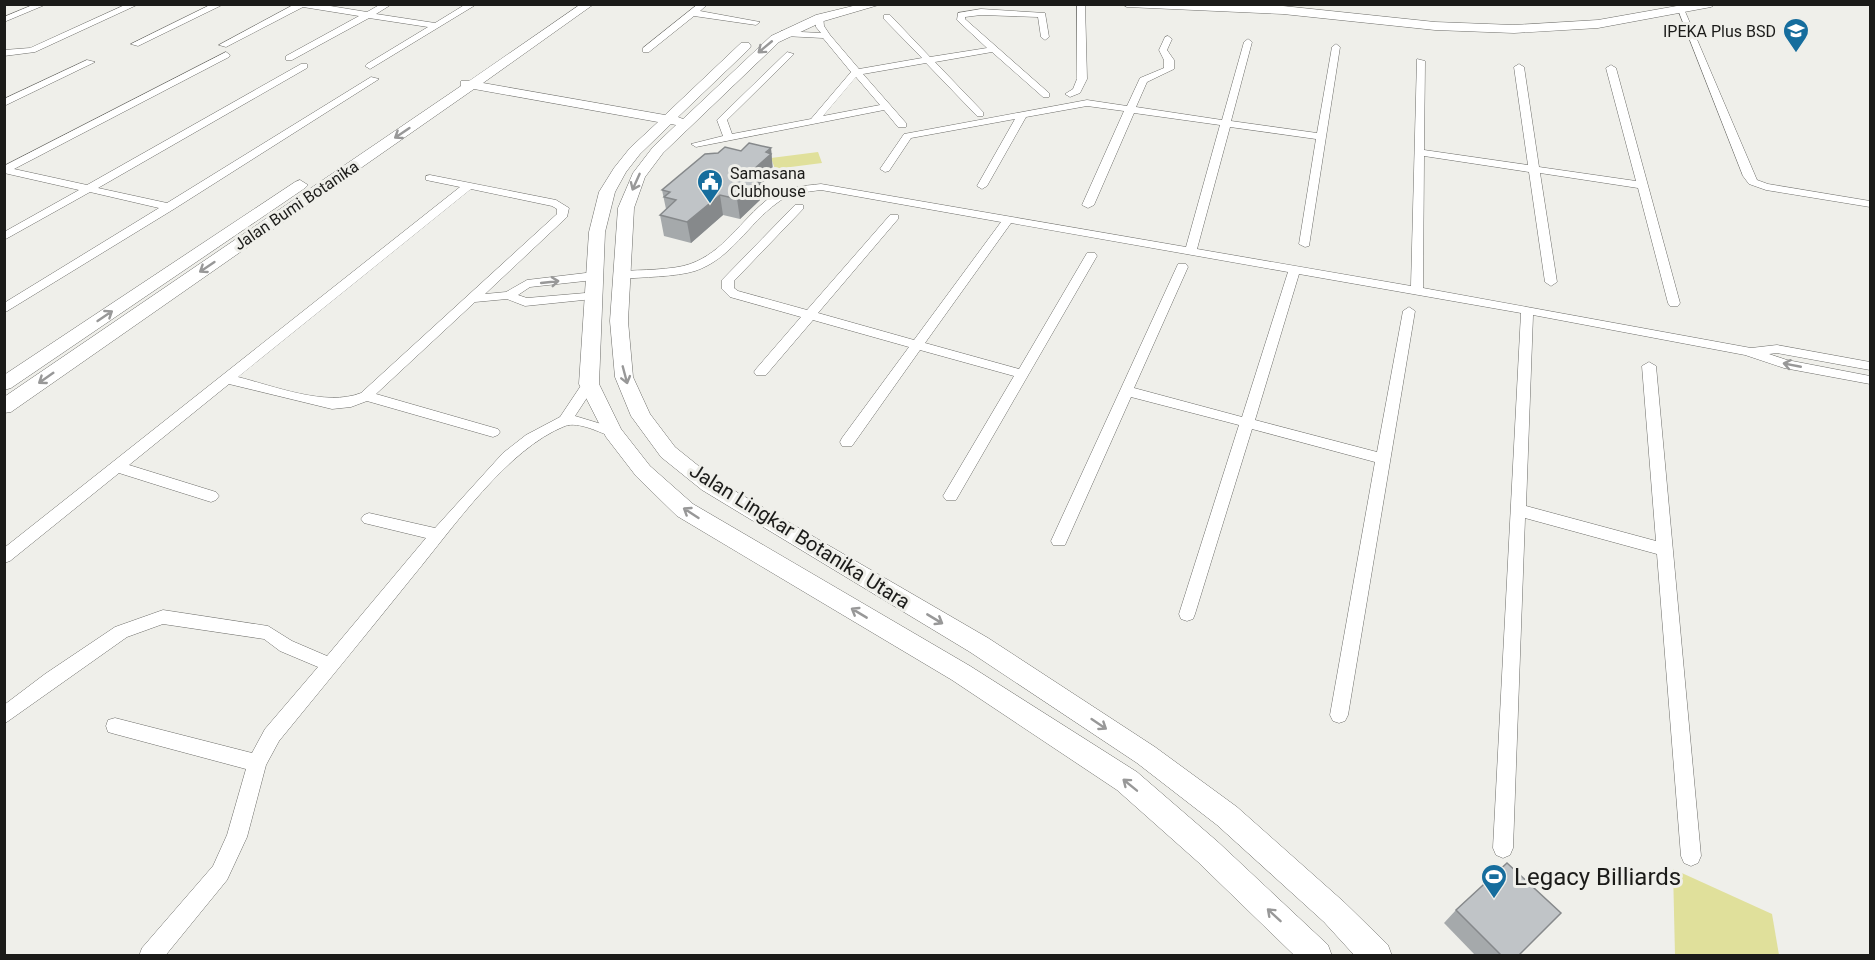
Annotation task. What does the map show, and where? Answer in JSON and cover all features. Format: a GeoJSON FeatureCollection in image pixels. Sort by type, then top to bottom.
{"type":"FeatureCollection","features":[{"type":"Feature","properties":{"kind":"street"},"geometry":{"type":"LineString","coordinates":[[4,20],[42,4]]}},
{"type":"Feature","properties":{"kind":"street"},"geometry":{"type":"LineString","coordinates":[[4,53],[32,50],[135,4]]}},
{"type":"Feature","properties":{"kind":"street"},"geometry":{"type":"LineString","coordinates":[[135,44],[220,4]]}},
{"type":"Feature","properties":{"kind":"street"},"geometry":{"type":"LineString","coordinates":[[289,58],[388,4]]}},
{"type":"Feature","properties":{"kind":"street"},"geometry":{"type":"LineString","coordinates":[[370,66],[472,4]]}},
{"type":"Feature","properties":{"kind":"street","name":"Jalan Bumi Botanika"},"geometry":{"type":"LineString","coordinates":[[4,384],[570,4]]}},
{"type":"Feature","properties":{"kind":"street","name":"Jalan Bumi Botanika"},"geometry":{"type":"LineString","coordinates":[[4,407],[589,4]]}},
{"type":"Feature","properties":{"kind":"street"},"geometry":{"type":"LineString","coordinates":[[646,50],[704,4]]}},
{"type":"Feature","properties":{"kind":"street","name":"Jalan Lingkar Botanika Utara"},"geometry":{"type":"LineString","coordinates":[[838,4],[796,16],[756,32],[677,121],[638,176],[626,208],[619,321],[624,377],[641,416],[668,452],[709,485],[979,645],[1146,755],[1227,816],[1334,912],[1377,956]]}},
{"type":"Feature","properties":{"kind":"street","name":"Jalan Lingkar Botanika Utara"},"geometry":{"type":"LineString","coordinates":[[877,4],[820,18],[784,33],[759,51],[619,171],[607,192],[597,232],[589,384],[613,432],[643,471],[686,510],[1011,705],[1127,781],[1208,852],[1317,956]]}},
{"type":"Feature","properties":{"kind":"street"},"geometry":{"type":"LineString","coordinates":[[1070,94],[1077,91],[1082,79],[1081,4]]}},
{"type":"Feature","properties":{"kind":"street"},"geometry":{"type":"LineString","coordinates":[[1127,4],[1327,11],[1495,22],[1580,18],[1654,4]]}},
{"type":"Feature","properties":{"kind":"street"},"geometry":{"type":"LineString","coordinates":[[1296,4],[1327,11],[1462,28],[1532,29],[1598,24],[1711,4]]}},
{"type":"Feature","properties":{"kind":"street"},"geometry":{"type":"LineString","coordinates":[[223,45],[301,5],[435,26]]}},
{"type":"Feature","properties":{"kind":"street"},"geometry":{"type":"LineString","coordinates":[[1680,9],[1748,176],[1760,184],[1788,192],[1870,204]]}},
{"type":"Feature","properties":{"kind":"street"},"geometry":{"type":"LineString","coordinates":[[1044,32],[1042,15],[981,12],[961,15],[961,20],[1046,95]]}},
{"type":"Feature","properties":{"kind":"street"},"geometry":{"type":"LineString","coordinates":[[693,13],[756,32]]}},
{"type":"Feature","properties":{"kind":"street"},"geometry":{"type":"LineString","coordinates":[[887,17],[980,114]]}},
{"type":"Feature","properties":{"kind":"street"},"geometry":{"type":"LineString","coordinates":[[820,18],[820,27],[825,32],[825,36],[902,125]]}},
{"type":"Feature","properties":{"kind":"street"},"geometry":{"type":"LineString","coordinates":[[784,33],[825,36]]}},
{"type":"Feature","properties":{"kind":"street"},"geometry":{"type":"LineString","coordinates":[[1088,205],[1146,77],[1161,74],[1169,69],[1169,60],[1163,50],[1168,39]]}},
{"type":"Feature","properties":{"kind":"street"},"geometry":{"type":"LineString","coordinates":[[1191,251],[1248,42]]}},
{"type":"Feature","properties":{"kind":"street"},"geometry":{"type":"LineString","coordinates":[[1305,244],[1336,47]]}},
{"type":"Feature","properties":{"kind":"street"},"geometry":{"type":"LineString","coordinates":[[814,121],[856,72],[994,49]]}},
{"type":"Feature","properties":{"kind":"street"},"geometry":{"type":"LineString","coordinates":[[729,138],[722,120],[790,54]]}},
{"type":"Feature","properties":{"kind":"street"},"geometry":{"type":"LineString","coordinates":[[5,170],[226,56]]}},
{"type":"Feature","properties":{"kind":"street"},"geometry":{"type":"LineString","coordinates":[[1417,291],[1420,60]]}},
{"type":"Feature","properties":{"kind":"street"},"geometry":{"type":"LineString","coordinates":[[4,103],[90,62]]}},
{"type":"Feature","properties":{"kind":"street"},"geometry":{"type":"LineString","coordinates":[[4,237],[304,66]]}},
{"type":"Feature","properties":{"kind":"street"},"geometry":{"type":"LineString","coordinates":[[1519,67],[1551,282]]}},
{"type":"Feature","properties":{"kind":"street"},"geometry":{"type":"LineString","coordinates":[[1611,68],[1674,303]]}},
{"type":"Feature","properties":{"kind":"street"},"geometry":{"type":"LineString","coordinates":[[4,309],[374,80]]}},
{"type":"Feature","properties":{"kind":"street"},"geometry":{"type":"LineString","coordinates":[[454,82],[677,121]]}},
{"type":"Feature","properties":{"kind":"street"},"geometry":{"type":"LineString","coordinates":[[885,169],[908,136],[1087,103],[1322,137]]}},
{"type":"Feature","properties":{"kind":"street"},"geometry":{"type":"LineString","coordinates":[[696,144],[886,107]]}},
{"type":"Feature","properties":{"kind":"street"},"geometry":{"type":"LineString","coordinates":[[982,186],[1022,115]]}},
{"type":"Feature","properties":{"kind":"street"},"geometry":{"type":"LineString","coordinates":[[1418,152],[1642,185]]}},
{"type":"Feature","properties":{"kind":"street"},"geometry":{"type":"LineString","coordinates":[[5,170],[170,207]]}},
{"type":"Feature","properties":{"kind":"street"},"geometry":{"type":"LineString","coordinates":[[226,379],[332,404],[351,402],[366,396],[563,215],[563,208],[556,202],[430,178]]}},
{"type":"Feature","properties":{"kind":"street"},"geometry":{"type":"LineString","coordinates":[[4,557],[468,186]]}},
{"type":"Feature","properties":{"kind":"street"},"geometry":{"type":"LineString","coordinates":[[621,272],[692,268],[731,243],[773,200],[807,188],[837,188],[1748,351],[1784,364],[1870,380]]}},
{"type":"Feature","properties":{"kind":"street"},"geometry":{"type":"LineString","coordinates":[[799,207],[728,280],[728,289],[734,294],[1022,374]]}},
{"type":"Feature","properties":{"kind":"street"},"geometry":{"type":"LineString","coordinates":[[761,372],[894,217]]}},
{"type":"Feature","properties":{"kind":"street"},"geometry":{"type":"LineString","coordinates":[[847,442],[1009,218]]}},
{"type":"Feature","properties":{"kind":"street"},"geometry":{"type":"LineString","coordinates":[[951,496],[1091,256]]}},
{"type":"Feature","properties":{"kind":"street"},"geometry":{"type":"LineString","coordinates":[[1059,541],[1182,267]]}},
{"type":"Feature","properties":{"kind":"street"},"geometry":{"type":"LineString","coordinates":[[1187,614],[1295,269]]}},
{"type":"Feature","properties":{"kind":"street"},"geometry":{"type":"LineString","coordinates":[[471,299],[509,295],[527,284],[593,286]]}},
{"type":"Feature","properties":{"kind":"street"},"geometry":{"type":"LineString","coordinates":[[509,295],[525,302],[593,286]]}},
{"type":"Feature","properties":{"kind":"street"},"geometry":{"type":"LineString","coordinates":[[135,295],[159,300]]}},
{"type":"Feature","properties":{"kind":"street"},"geometry":{"type":"LineString","coordinates":[[1339,715],[1409,310]]}},
{"type":"Feature","properties":{"kind":"street"},"geometry":{"type":"LineString","coordinates":[[1503,848],[1527,310]]}},
{"type":"Feature","properties":{"kind":"street"},"geometry":{"type":"LineString","coordinates":[[1748,351],[1777,349],[1870,366]]}},
{"type":"Feature","properties":{"kind":"street"},"geometry":{"type":"LineString","coordinates":[[1832,359],[1838,374]]}},
{"type":"Feature","properties":{"kind":"street"},"geometry":{"type":"LineString","coordinates":[[1648,366],[1691,856]]}},
{"type":"Feature","properties":{"kind":"street"},"geometry":{"type":"LineString","coordinates":[[150,956],[220,873],[237,837],[257,763],[272,735],[438,535],[508,457],[531,439],[566,420],[589,384]]}},
{"type":"Feature","properties":{"kind":"street"},"geometry":{"type":"LineString","coordinates":[[1127,391],[1384,459]]}},
{"type":"Feature","properties":{"kind":"street"},"geometry":{"type":"LineString","coordinates":[[366,396],[493,432]]}},
{"type":"Feature","properties":{"kind":"street"},"geometry":{"type":"LineString","coordinates":[[566,420],[584,422],[613,432]]}},
{"type":"Feature","properties":{"kind":"street"},"geometry":{"type":"LineString","coordinates":[[117,467],[212,496]]}},
{"type":"Feature","properties":{"kind":"street"},"geometry":{"type":"LineString","coordinates":[[1518,510],[1665,550]]}},
{"type":"Feature","properties":{"kind":"street"},"geometry":{"type":"LineString","coordinates":[[369,519],[438,535]]}},
{"type":"Feature","properties":{"kind":"street"},"geometry":{"type":"LineString","coordinates":[[4,716],[51,679],[121,632],[163,617],[268,633],[286,646],[329,664]]}},
{"type":"Feature","properties":{"kind":"street"},"geometry":{"type":"LineString","coordinates":[[1011,705],[1032,680]]}},
{"type":"Feature","properties":{"kind":"street"},"geometry":{"type":"LineString","coordinates":[[116,726],[257,763]]}},
{"type":"Feature","properties":{"kind":"green space"},"geometry":{"type":"Polygon","coordinates":[[[818,152],[822,163],[775,169],[771,158],[818,152]]]}},
{"type":"Feature","properties":{"kind":"green space"},"geometry":{"type":"Polygon","coordinates":[[[1673,869],[1772,914],[1779,955],[1675,955],[1673,869]]]}},
{"type":"Feature","properties":{"kind":"building"},"geometry":{"type":"Polygon","coordinates":[[[749,143],[771,148],[766,152],[771,154],[745,177],[757,180],[737,199],[720,195],[687,222],[660,215],[676,200],[664,197],[670,192],[662,190],[705,154],[718,153],[725,147],[741,151],[749,143]]]}},
{"type":"Feature","properties":{"kind":"building","name":"Legacy Billiards"},"geometry":{"type":"Polygon","coordinates":[[[1507,863],[1561,913],[1518,956],[1502,956],[1456,910],[1507,863]]]}},
{"type":"Feature","properties":{"kind":"place","name":"IPEKA Plus BSD"},"geometry":{"type":"Point","coordinates":[1796,54]}},
{"type":"Feature","properties":{"kind":"place","name":"Samasana Clubhouse"},"geometry":{"type":"Point","coordinates":[710,205]}},
{"type":"Feature","properties":{"kind":"place","name":"Legacy Billiards"},"geometry":{"type":"Point","coordinates":[1494,900]}}]}
